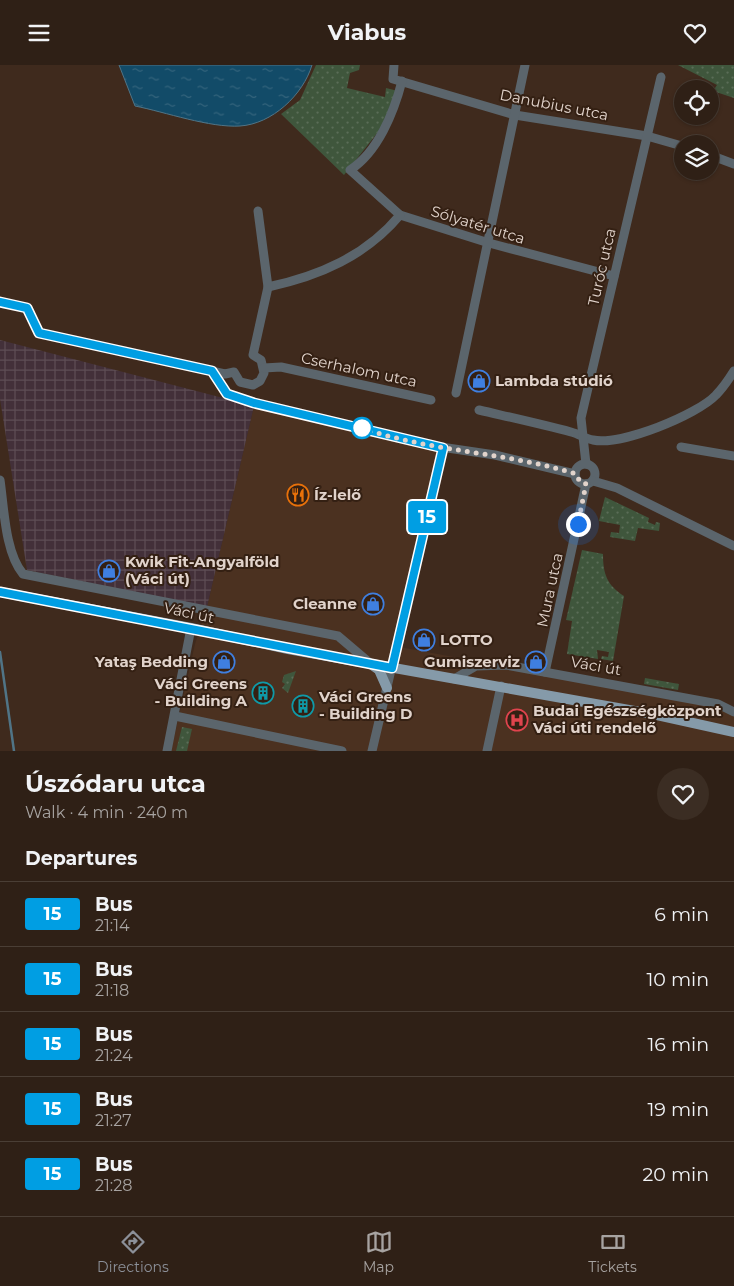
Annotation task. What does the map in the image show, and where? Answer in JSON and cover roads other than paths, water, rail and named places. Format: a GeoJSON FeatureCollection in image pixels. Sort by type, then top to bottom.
{"type":"FeatureCollection","features":[{"type":"Feature","properties":{"kind":"main road","name":"Váci út"},"geometry":{"type":"LineString","coordinates":[[2,593],[191,628],[288,649],[657,715],[734,732]]}},
{"type":"Feature","properties":{"kind":"main road"},"geometry":{"type":"LineString","coordinates":[[371,664],[380,670],[387,688]]}},
{"type":"Feature","properties":{"kind":"street"},"geometry":{"type":"LineString","coordinates":[[394,65],[398,80]]}},
{"type":"Feature","properties":{"kind":"street"},"geometry":{"type":"LineString","coordinates":[[456,393],[525,65]]}},
{"type":"Feature","properties":{"kind":"street","name":"Turóc utca"},"geometry":{"type":"LineString","coordinates":[[580,468],[581,418],[661,77]]}},
{"type":"Feature","properties":{"kind":"street","name":"Danubius utca"},"geometry":{"type":"LineString","coordinates":[[398,80],[516,115],[648,136],[674,144]]}},
{"type":"Feature","properties":{"kind":"street","name":"Sólyatér utca"},"geometry":{"type":"LineString","coordinates":[[398,80],[396,103],[383,130],[371,148],[350,170],[400,215],[489,243],[614,276]]}},
{"type":"Feature","properties":{"kind":"street"},"geometry":{"type":"LineString","coordinates":[[719,158],[734,164]]}},
{"type":"Feature","properties":{"kind":"street"},"geometry":{"type":"LineString","coordinates":[[0,302],[27,308],[39,333],[225,374],[234,372],[237,379],[243,384],[257,383],[263,377],[264,368],[261,360],[253,355],[268,287],[258,211]]}},
{"type":"Feature","properties":{"kind":"street"},"geometry":{"type":"LineString","coordinates":[[268,287],[321,272],[339,264],[386,232],[400,215]]}},
{"type":"Feature","properties":{"kind":"street","name":"Cserhalom utca"},"geometry":{"type":"LineString","coordinates":[[264,368],[281,367],[431,400]]}},
{"type":"Feature","properties":{"kind":"street"},"geometry":{"type":"LineString","coordinates":[[212,371],[227,394],[254,403],[443,448],[495,455],[554,467],[594,469],[591,480]]}},
{"type":"Feature","properties":{"kind":"street"},"geometry":{"type":"LineString","coordinates":[[479,410],[582,435],[594,441],[634,435],[681,418],[698,409],[716,395],[734,371]]}},
{"type":"Feature","properties":{"kind":"street"},"geometry":{"type":"LineString","coordinates":[[681,447],[734,456]]}},
{"type":"Feature","properties":{"kind":"street"},"geometry":{"type":"LineString","coordinates":[[372,751],[443,448]]}},
{"type":"Feature","properties":{"kind":"street"},"geometry":{"type":"LineString","coordinates":[[580,468],[580,482],[591,480],[617,488],[734,546]]}},
{"type":"Feature","properties":{"kind":"street","name":"Váci út"},"geometry":{"type":"LineString","coordinates":[[0,480],[11,547],[18,568],[24,574],[338,636],[371,664]]}},
{"type":"Feature","properties":{"kind":"street","name":"Mura utca"},"geometry":{"type":"LineString","coordinates":[[545,673],[591,480]]}},
{"type":"Feature","properties":{"kind":"street"},"geometry":{"type":"LineString","coordinates":[[168,751],[191,628]]}},
{"type":"Feature","properties":{"kind":"street","name":"Váci út"},"geometry":{"type":"LineString","coordinates":[[454,679],[476,666],[506,665],[718,704],[734,712]]}},
{"type":"Feature","properties":{"kind":"street"},"geometry":{"type":"LineString","coordinates":[[487,751],[501,686]]}},
{"type":"Feature","properties":{"kind":"street"},"geometry":{"type":"LineString","coordinates":[[175,716],[342,751]]}},
{"type":"Feature","properties":{"kind":"water"},"geometry":{"type":"Polygon","coordinates":[[[119,65],[312,65],[308,76],[294,97],[274,114],[252,124],[228,126],[215,125],[135,106],[119,65]]]}},
{"type":"Feature","properties":{"kind":"waterway"},"geometry":{"type":"LineString","coordinates":[[0,652],[14,751]]}},
{"type":"Feature","properties":{"kind":"place","name":"Lambda stúdió"},"geometry":{"type":"Point","coordinates":[479,381]}},
{"type":"Feature","properties":{"kind":"place","name":"Íz-lelő"},"geometry":{"type":"Point","coordinates":[298,495]}},
{"type":"Feature","properties":{"kind":"place","name":"Kwik Fit-Angyalföld (Váci út)"},"geometry":{"type":"Point","coordinates":[109,571]}},
{"type":"Feature","properties":{"kind":"place","name":"Cleanne"},"geometry":{"type":"Point","coordinates":[373,604]}},
{"type":"Feature","properties":{"kind":"place","name":"LOTTO"},"geometry":{"type":"Point","coordinates":[424,640]}},
{"type":"Feature","properties":{"kind":"place","name":"Yataş Bedding"},"geometry":{"type":"Point","coordinates":[224,662]}},
{"type":"Feature","properties":{"kind":"place","name":"Gumiszerviz"},"geometry":{"type":"Point","coordinates":[536,662]}},
{"type":"Feature","properties":{"kind":"place","name":"Váci Greens - Building A"},"geometry":{"type":"Point","coordinates":[263,693]}},
{"type":"Feature","properties":{"kind":"place","name":"Váci Greens - Building D"},"geometry":{"type":"Point","coordinates":[303,706]}},
{"type":"Feature","properties":{"kind":"place","name":"Budai Egészségközpont Váci úti rendelő"},"geometry":{"type":"Point","coordinates":[517,720]}}]}
